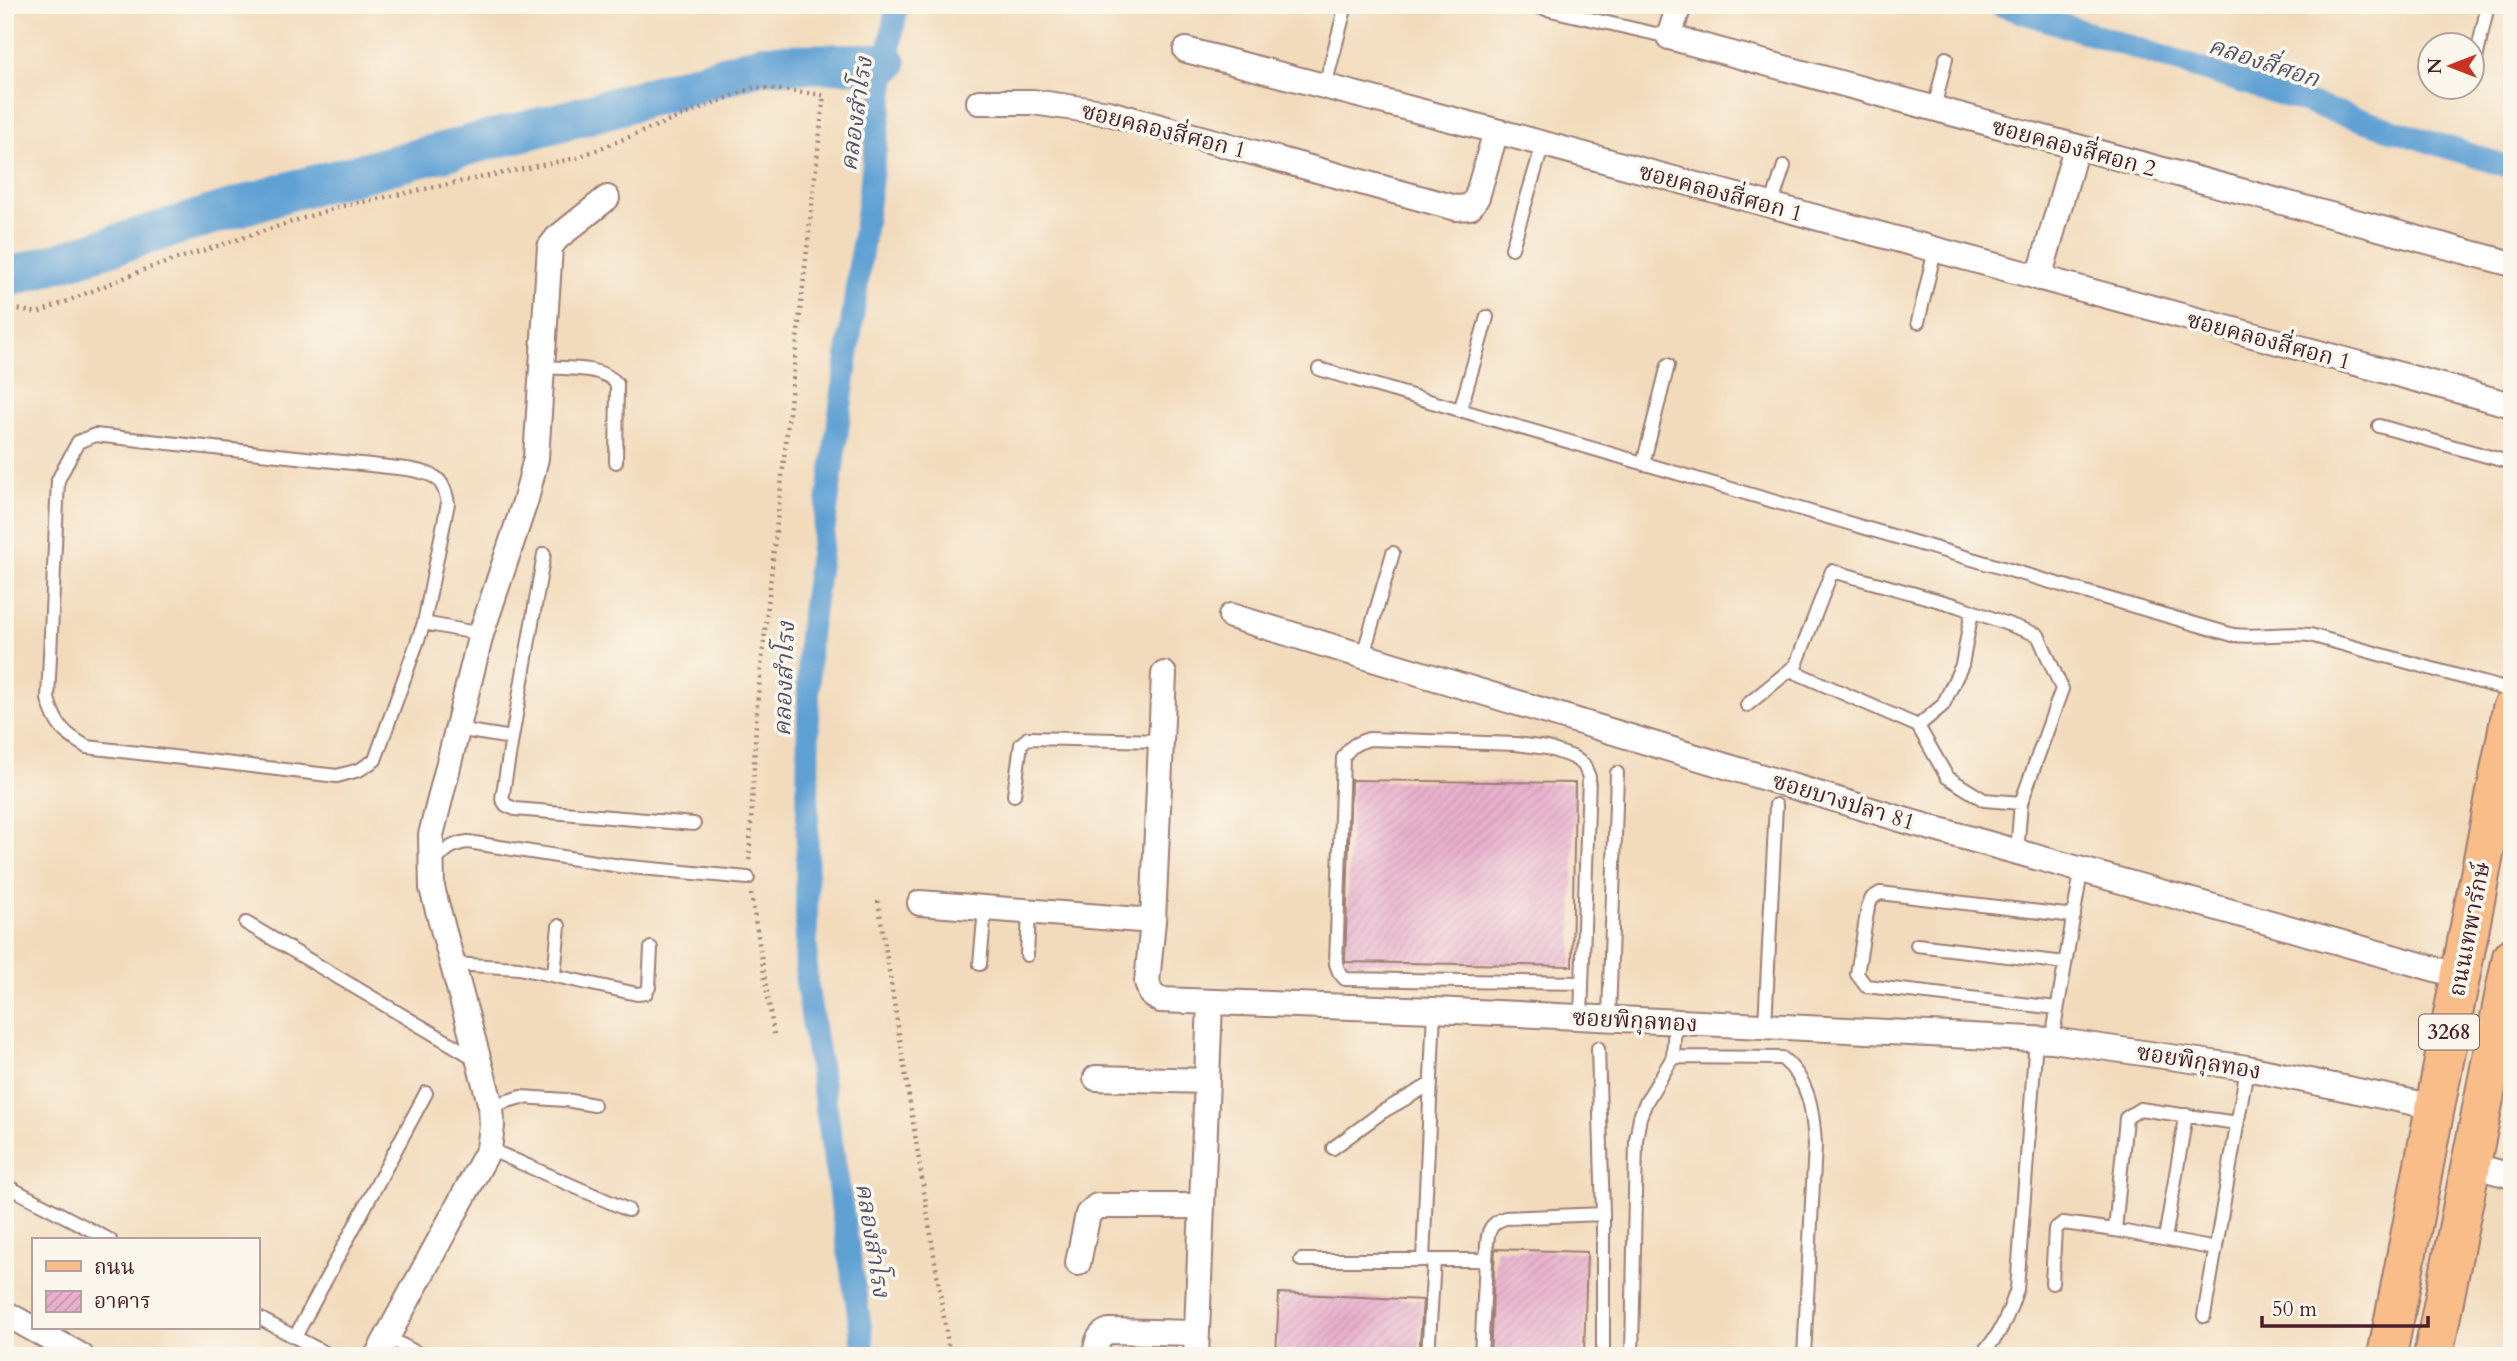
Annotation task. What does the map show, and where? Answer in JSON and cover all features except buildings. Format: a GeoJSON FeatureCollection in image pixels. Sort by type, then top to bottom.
{"type":"FeatureCollection","features":[{"type":"Feature","properties":{"kind":"main road","name":"ถนนเทพารักษ์"},"geometry":{"type":"LineString","coordinates":[[2387,1356],[2512,709]]}},
{"type":"Feature","properties":{"kind":"main road","name":"ถนนเทพารักษ์"},"geometry":{"type":"LineString","coordinates":[[2433,1356],[2512,957]]}},
{"type":"Feature","properties":{"kind":"street"},"geometry":{"type":"LineString","coordinates":[[1670,37],[1679,5]]}},
{"type":"Feature","properties":{"kind":"street","name":"ซอยคลองสี่ศอก 2"},"geometry":{"type":"LineString","coordinates":[[1670,37],[2512,264]]}},
{"type":"Feature","properties":{"kind":"street"},"geometry":{"type":"LineString","coordinates":[[1186,50],[1496,131]]}},
{"type":"Feature","properties":{"kind":"street","name":"ซอยคลองสี่ศอก 1"},"geometry":{"type":"LineString","coordinates":[[979,102],[1043,103],[1109,113],[1456,208],[1470,207],[1477,197],[1496,131],[2512,405]]}},
{"type":"Feature","properties":{"kind":"street"},"geometry":{"type":"LineString","coordinates":[[2039,278],[2076,148]]}},
{"type":"Feature","properties":{"kind":"street"},"geometry":{"type":"LineString","coordinates":[[382,1346],[489,1149],[491,1106],[432,888],[430,835],[481,634],[536,458],[550,247],[557,238],[607,198]]}},
{"type":"Feature","properties":{"kind":"street","name":"ซอยบางปลา 81"},"geometry":{"type":"LineString","coordinates":[[1231,616],[1907,821],[2460,976]]}},
{"type":"Feature","properties":{"kind":"street","name":"ซอยพิกุลทอง"},"geometry":{"type":"LineString","coordinates":[[1164,674],[1153,921],[1147,982],[1151,994],[1160,1000],[1434,1010],[1596,1021],[1675,1022],[2044,1040],[2247,1068],[2435,1107]]}},
{"type":"Feature","properties":{"kind":"street"},"geometry":{"type":"LineString","coordinates":[[920,903],[1153,921]]}},
{"type":"Feature","properties":{"kind":"street"},"geometry":{"type":"LineString","coordinates":[[1095,1356],[1098,1338],[1109,1331],[1196,1344],[1210,1003]]}},
{"type":"Feature","properties":{"kind":"street"},"geometry":{"type":"LineString","coordinates":[[1096,1077],[1207,1081]]}},
{"type":"Feature","properties":{"kind":"street"},"geometry":{"type":"LineString","coordinates":[[2471,1165],[2512,1176]]}},
{"type":"Feature","properties":{"kind":"street"},"geometry":{"type":"LineString","coordinates":[[1078,1263],[1088,1214],[1097,1206],[1201,1206]]}},
{"type":"Feature","properties":{"kind":"street"},"geometry":{"type":"LineString","coordinates":[[5,1313],[32,1329]]}},
{"type":"Feature","properties":{"kind":"street"},"geometry":{"type":"LineString","coordinates":[[33,1330],[73,1354]]}},
{"type":"Feature","properties":{"kind":"lane"},"geometry":{"type":"LineString","coordinates":[[1325,86],[1346,5]]}},
{"type":"Feature","properties":{"kind":"lane"},"geometry":{"type":"LineString","coordinates":[[2482,32],[2488,5]]}},
{"type":"Feature","properties":{"kind":"lane"},"geometry":{"type":"LineString","coordinates":[[1534,6],[1670,37]]}},
{"type":"Feature","properties":{"kind":"lane"},"geometry":{"type":"LineString","coordinates":[[1934,109],[1946,58]]}},
{"type":"Feature","properties":{"kind":"lane"},"geometry":{"type":"LineString","coordinates":[[1513,248],[1543,144]]}},
{"type":"Feature","properties":{"kind":"lane"},"geometry":{"type":"LineString","coordinates":[[1771,206],[1784,166]]}},
{"type":"Feature","properties":{"kind":"lane"},"geometry":{"type":"LineString","coordinates":[[1918,322],[1935,250]]}},
{"type":"Feature","properties":{"kind":"lane"},"geometry":{"type":"LineString","coordinates":[[1461,411],[1487,317]]}},
{"type":"Feature","properties":{"kind":"lane"},"geometry":{"type":"LineString","coordinates":[[1643,464],[1668,365]]}},
{"type":"Feature","properties":{"kind":"lane"},"geometry":{"type":"LineString","coordinates":[[541,368],[599,372],[611,376],[617,384],[616,462]]}},
{"type":"Feature","properties":{"kind":"lane"},"geometry":{"type":"LineString","coordinates":[[1319,369],[2233,635],[2288,632],[2310,635],[2512,691]]}},
{"type":"Feature","properties":{"kind":"lane"},"geometry":{"type":"LineString","coordinates":[[2379,426],[2512,463]]}},
{"type":"Feature","properties":{"kind":"lane"},"geometry":{"type":"LineString","coordinates":[[95,435],[432,473],[444,486],[447,503],[424,623],[374,760],[359,770],[337,776],[87,747],[65,734],[54,717],[48,699],[58,480],[78,442],[95,435]]}},
{"type":"Feature","properties":{"kind":"lane"},"geometry":{"type":"LineString","coordinates":[[1363,655],[1393,553]]}},
{"type":"Feature","properties":{"kind":"lane"},"geometry":{"type":"LineString","coordinates":[[544,554],[502,799],[514,809],[694,824]]}},
{"type":"Feature","properties":{"kind":"lane"},"geometry":{"type":"LineString","coordinates":[[1747,705],[1796,665],[1832,571],[1972,611],[2038,635],[2062,689],[2021,803],[2017,852]]}},
{"type":"Feature","properties":{"kind":"lane"},"geometry":{"type":"LineString","coordinates":[[1918,726],[1943,705],[1962,665],[1972,611]]}},
{"type":"Feature","properties":{"kind":"lane"},"geometry":{"type":"LineString","coordinates":[[424,623],[481,634]]}},
{"type":"Feature","properties":{"kind":"lane"},"geometry":{"type":"LineString","coordinates":[[1790,670],[1918,726],[1947,776],[1984,800],[2021,803]]}},
{"type":"Feature","properties":{"kind":"lane"},"geometry":{"type":"LineString","coordinates":[[456,729],[512,738]]}},
{"type":"Feature","properties":{"kind":"lane"},"geometry":{"type":"LineString","coordinates":[[1014,794],[1021,744],[1028,738],[1161,741]]}},
{"type":"Feature","properties":{"kind":"lane"},"geometry":{"type":"LineString","coordinates":[[1582,984],[1345,979],[1336,964],[1343,758],[1354,744],[1369,739],[1516,744],[1573,757],[1584,765],[1589,776],[1582,984],[1596,1021]]}},
{"type":"Feature","properties":{"kind":"lane"},"geometry":{"type":"LineString","coordinates":[[1596,1021],[1617,773]]}},
{"type":"Feature","properties":{"kind":"lane"},"geometry":{"type":"LineString","coordinates":[[1765,1026],[1776,805]]}},
{"type":"Feature","properties":{"kind":"lane"},"geometry":{"type":"LineString","coordinates":[[430,867],[446,849],[468,842],[620,866],[748,878]]}},
{"type":"Feature","properties":{"kind":"lane"},"geometry":{"type":"LineString","coordinates":[[1978,1356],[1989,1348],[2006,1321],[2017,1289],[2044,1040],[2057,1008],[2079,884]]}},
{"type":"Feature","properties":{"kind":"lane"},"geometry":{"type":"LineString","coordinates":[[2057,1008],[1866,986],[1857,974],[1868,907],[1872,898],[1880,893],[2074,916]]}},
{"type":"Feature","properties":{"kind":"lane"},"geometry":{"type":"LineString","coordinates":[[980,964],[985,908]]}},
{"type":"Feature","properties":{"kind":"lane"},"geometry":{"type":"LineString","coordinates":[[1027,955],[1029,912]]}},
{"type":"Feature","properties":{"kind":"lane"},"geometry":{"type":"LineString","coordinates":[[246,923],[479,1060]]}},
{"type":"Feature","properties":{"kind":"lane"},"geometry":{"type":"LineString","coordinates":[[554,974],[559,926]]}},
{"type":"Feature","properties":{"kind":"lane"},"geometry":{"type":"LineString","coordinates":[[1917,945],[2065,963]]}},
{"type":"Feature","properties":{"kind":"lane"},"geometry":{"type":"LineString","coordinates":[[454,964],[492,965],[554,974],[637,994],[646,993],[649,987],[650,948]]}},
{"type":"Feature","properties":{"kind":"lane"},"geometry":{"type":"LineString","coordinates":[[1428,1356],[1434,1010]]}},
{"type":"Feature","properties":{"kind":"lane"},"geometry":{"type":"LineString","coordinates":[[1632,1356],[1636,1140],[1646,1102],[1673,1057],[1675,1022]]}},
{"type":"Feature","properties":{"kind":"lane"},"geometry":{"type":"LineString","coordinates":[[1598,1048],[1604,1214],[1603,1356]]}},
{"type":"Feature","properties":{"kind":"lane"},"geometry":{"type":"LineString","coordinates":[[1673,1057],[1782,1058],[1795,1069],[1804,1085],[1813,1121],[1815,1145],[1804,1356]]}},
{"type":"Feature","properties":{"kind":"lane"},"geometry":{"type":"LineString","coordinates":[[2204,1316],[2247,1068]]}},
{"type":"Feature","properties":{"kind":"lane"},"geometry":{"type":"LineString","coordinates":[[1333,1148],[1382,1112],[1431,1084]]}},
{"type":"Feature","properties":{"kind":"lane"},"geometry":{"type":"LineString","coordinates":[[295,1337],[426,1093]]}},
{"type":"Feature","properties":{"kind":"lane"},"geometry":{"type":"LineString","coordinates":[[491,1106],[521,1097],[594,1105]]}},
{"type":"Feature","properties":{"kind":"lane"},"geometry":{"type":"LineString","coordinates":[[2115,1230],[2126,1118],[2140,1108],[2237,1123]]}},
{"type":"Feature","properties":{"kind":"lane"},"geometry":{"type":"LineString","coordinates":[[2165,1239],[2186,1115]]}},
{"type":"Feature","properties":{"kind":"lane"},"geometry":{"type":"LineString","coordinates":[[489,1149],[628,1210]]}},
{"type":"Feature","properties":{"kind":"lane"},"geometry":{"type":"LineString","coordinates":[[5,1185],[106,1238]]}},
{"type":"Feature","properties":{"kind":"lane"},"geometry":{"type":"LineString","coordinates":[[1481,1356],[1486,1259],[1489,1230],[1494,1222],[1505,1218],[1604,1214]]}},
{"type":"Feature","properties":{"kind":"lane"},"geometry":{"type":"LineString","coordinates":[[2052,1283],[2055,1228],[2063,1223],[2216,1249]]}},
{"type":"Feature","properties":{"kind":"lane"},"geometry":{"type":"LineString","coordinates":[[1301,1260],[1486,1259]]}},
{"type":"Feature","properties":{"kind":"lane"},"geometry":{"type":"LineString","coordinates":[[259,1318],[331,1356]]}},
{"type":"Feature","properties":{"kind":"lane"},"geometry":{"type":"LineString","coordinates":[[382,1346],[423,1356]]}},
{"type":"Feature","properties":{"kind":"path"},"geometry":{"type":"LineString","coordinates":[[878,901],[950,1356]]}},
{"type":"Feature","properties":{"kind":"waterway","name":"คลองสำโรง"},"geometry":{"type":"LineString","coordinates":[[865,1356],[806,979],[809,640],[897,5]]}},
{"type":"Feature","properties":{"kind":"waterway","name":"คลองสี่ศอก"},"geometry":{"type":"LineString","coordinates":[[2000,5],[2512,168]]}},
{"type":"Feature","properties":{"kind":"waterway"},"geometry":{"type":"LineString","coordinates":[[5,274],[13,276],[290,191],[575,118],[763,64],[887,63]]}}]}
